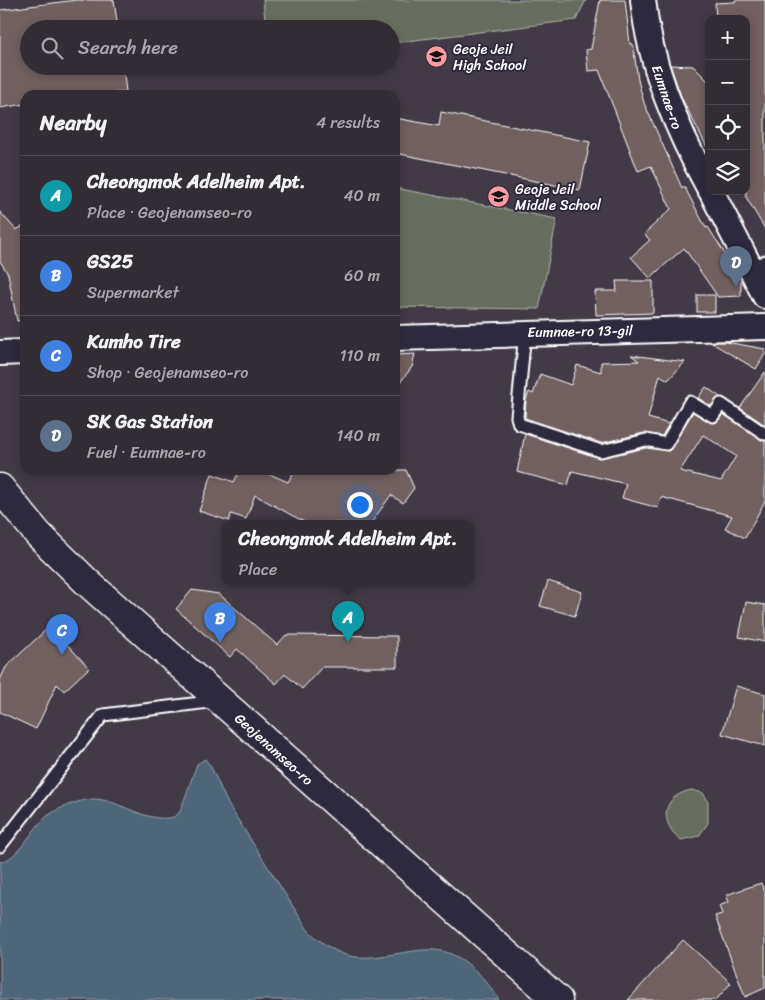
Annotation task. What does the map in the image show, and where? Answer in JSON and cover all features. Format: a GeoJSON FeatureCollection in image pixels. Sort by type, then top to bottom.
{"type":"FeatureCollection","features":[{"type":"Feature","properties":{"kind":"main road","name":"Geojenamseo-ro"},"geometry":{"type":"LineString","coordinates":[[0,488],[38,534],[88,584],[558,1000]]}},
{"type":"Feature","properties":{"kind":"street","name":"Eumnae-ro"},"geometry":{"type":"LineString","coordinates":[[643,0],[646,30],[657,69],[682,139],[705,181]]}},
{"type":"Feature","properties":{"kind":"street","name":"Eumnae-ro"},"geometry":{"type":"LineString","coordinates":[[713,195],[758,265],[765,296]]}},
{"type":"Feature","properties":{"kind":"street","name":"Eumnae-ro 13-gil"},"geometry":{"type":"LineString","coordinates":[[400,338],[525,332],[765,327]]}},
{"type":"Feature","properties":{"kind":"street"},"geometry":{"type":"LineString","coordinates":[[0,353],[20,352]]}},
{"type":"Feature","properties":{"kind":"lane"},"geometry":{"type":"LineString","coordinates":[[525,332],[517,418],[519,424],[601,451],[646,440],[666,444],[690,402],[713,416],[721,404],[765,434]]}},
{"type":"Feature","properties":{"kind":"lane"},"geometry":{"type":"LineString","coordinates":[[0,846],[104,715],[220,701]]}},
{"type":"Feature","properties":{"kind":"green space"},"geometry":{"type":"Polygon","coordinates":[[[263,0],[586,0],[576,20],[400,42],[400,20],[265,20],[263,0]]]}},
{"type":"Feature","properties":{"kind":"green space"},"geometry":{"type":"Polygon","coordinates":[[[400,189],[557,219],[539,309],[400,307],[400,189]]]}},
{"type":"Feature","properties":{"kind":"green space"},"geometry":{"type":"Polygon","coordinates":[[[692,790],[703,793],[708,801],[708,823],[699,836],[681,840],[669,825],[666,818],[667,810],[669,803],[674,797],[692,790]]]}},
{"type":"Feature","properties":{"kind":"water"},"geometry":{"type":"Polygon","coordinates":[[[205,759],[211,767],[228,804],[308,930],[316,938],[335,951],[356,957],[423,950],[434,950],[454,955],[463,960],[480,975],[499,1000],[0,1000],[0,862],[13,856],[46,817],[59,809],[80,801],[96,799],[117,804],[151,817],[174,817],[180,812],[197,764],[205,759]]]}},
{"type":"Feature","properties":{"kind":"building"},"geometry":{"type":"Polygon","coordinates":[[[76,0],[114,0],[117,20],[20,20],[20,75],[124,75],[126,90],[20,90],[20,105],[0,108],[0,10],[76,0]]]}},
{"type":"Feature","properties":{"kind":"building"},"geometry":{"type":"Polygon","coordinates":[[[600,0],[625,0],[630,44],[633,44],[638,80],[644,103],[682,188],[684,186],[706,228],[708,227],[741,279],[741,296],[718,297],[684,248],[650,278],[631,257],[650,240],[644,234],[671,209],[651,166],[638,171],[599,70],[588,71],[586,50],[591,49],[600,0]]]}},
{"type":"Feature","properties":{"kind":"building"},"geometry":{"type":"Polygon","coordinates":[[[735,0],[765,0],[765,229],[746,197],[746,195],[750,195],[750,15],[716,15],[715,3],[735,2],[735,0]]]}},
{"type":"Feature","properties":{"kind":"building"},"geometry":{"type":"Polygon","coordinates":[[[670,65],[693,66],[705,78],[705,143],[682,99],[670,65]]]}},
{"type":"Feature","properties":{"kind":"building"},"geometry":{"type":"Polygon","coordinates":[[[441,112],[590,142],[580,190],[400,154],[400,119],[439,126],[441,112]]]}},
{"type":"Feature","properties":{"kind":"building"},"geometry":{"type":"Polygon","coordinates":[[[0,212],[16,230],[20,228],[20,321],[17,321],[8,274],[0,261],[0,212]]]}},
{"type":"Feature","properties":{"kind":"building"},"geometry":{"type":"Polygon","coordinates":[[[616,281],[653,281],[653,313],[596,315],[595,291],[617,291],[616,281]]]}},
{"type":"Feature","properties":{"kind":"building"},"geometry":{"type":"Polygon","coordinates":[[[697,295],[715,295],[715,312],[697,312],[697,295]]]}},
{"type":"Feature","properties":{"kind":"building"},"geometry":{"type":"Polygon","coordinates":[[[710,342],[726,342],[765,349],[765,354],[756,369],[710,342]]]}},
{"type":"Feature","properties":{"kind":"building"},"geometry":{"type":"Polygon","coordinates":[[[415,354],[412,367],[400,383],[400,355],[415,354]]]}},
{"type":"Feature","properties":{"kind":"building"},"geometry":{"type":"Polygon","coordinates":[[[631,355],[685,362],[668,380],[660,375],[648,418],[669,424],[662,436],[644,433],[601,443],[525,418],[526,400],[529,392],[533,394],[540,374],[571,385],[577,365],[601,372],[601,362],[639,361],[631,355]]]}},
{"type":"Feature","properties":{"kind":"building"},"geometry":{"type":"Polygon","coordinates":[[[765,372],[765,425],[740,408],[765,372]]]}},
{"type":"Feature","properties":{"kind":"building"},"geometry":{"type":"Polygon","coordinates":[[[706,387],[720,397],[711,406],[698,398],[706,387]]]}},
{"type":"Feature","properties":{"kind":"building"},"geometry":{"type":"Polygon","coordinates":[[[693,412],[712,423],[717,422],[723,414],[765,441],[765,501],[745,538],[725,528],[732,516],[661,497],[658,508],[622,498],[626,484],[572,471],[568,485],[517,472],[525,434],[599,458],[646,448],[669,451],[693,412]],[[703,435],[680,471],[721,481],[736,456],[703,435]]]}},
{"type":"Feature","properties":{"kind":"building"},"geometry":{"type":"Polygon","coordinates":[[[400,470],[406,470],[414,488],[403,503],[391,495],[373,520],[301,520],[255,495],[246,519],[231,514],[229,520],[226,520],[199,511],[212,475],[234,482],[238,475],[272,475],[288,482],[292,475],[400,475],[400,470]]]}},
{"type":"Feature","properties":{"kind":"building"},"geometry":{"type":"Polygon","coordinates":[[[548,581],[582,592],[575,616],[540,606],[548,581]]]}},
{"type":"Feature","properties":{"kind":"building"},"geometry":{"type":"Polygon","coordinates":[[[192,590],[219,594],[277,645],[286,635],[397,636],[397,667],[322,667],[302,689],[285,674],[276,684],[237,649],[230,657],[176,609],[192,590]]]}},
{"type":"Feature","properties":{"kind":"building"},"geometry":{"type":"Polygon","coordinates":[[[746,602],[765,605],[765,642],[739,637],[746,602]]]}},
{"type":"Feature","properties":{"kind":"building"},"geometry":{"type":"Polygon","coordinates":[[[50,626],[89,668],[64,691],[57,684],[36,729],[0,712],[0,680],[6,667],[50,626]]]}},
{"type":"Feature","properties":{"kind":"building"},"geometry":{"type":"Polygon","coordinates":[[[736,686],[765,694],[765,746],[722,734],[736,686]]]}},
{"type":"Feature","properties":{"kind":"building"},"geometry":{"type":"Polygon","coordinates":[[[761,883],[765,893],[765,988],[745,997],[715,916],[722,914],[719,906],[729,902],[726,895],[761,883]]]}},
{"type":"Feature","properties":{"kind":"building"},"geometry":{"type":"Polygon","coordinates":[[[683,940],[731,983],[716,1000],[628,1000],[683,940]]]}},
{"type":"Feature","properties":{"kind":"place","name":"Geoje Jeil High School"},"geometry":{"type":"Point","coordinates":[437,57]}},
{"type":"Feature","properties":{"kind":"place","name":"Geoje Jeil Middle School"},"geometry":{"type":"Point","coordinates":[499,197]}},
{"type":"Feature","properties":{"kind":"place","name":"SK Gas Station"},"geometry":{"type":"Point","coordinates":[736,287]}},
{"type":"Feature","properties":{"kind":"place","name":"Cheongmok Adelheim Apt."},"geometry":{"type":"Point","coordinates":[348,642]}},
{"type":"Feature","properties":{"kind":"place","name":"GS25"},"geometry":{"type":"Point","coordinates":[220,643]}},
{"type":"Feature","properties":{"kind":"place","name":"Kumho Tire"},"geometry":{"type":"Point","coordinates":[62,655]}}]}
